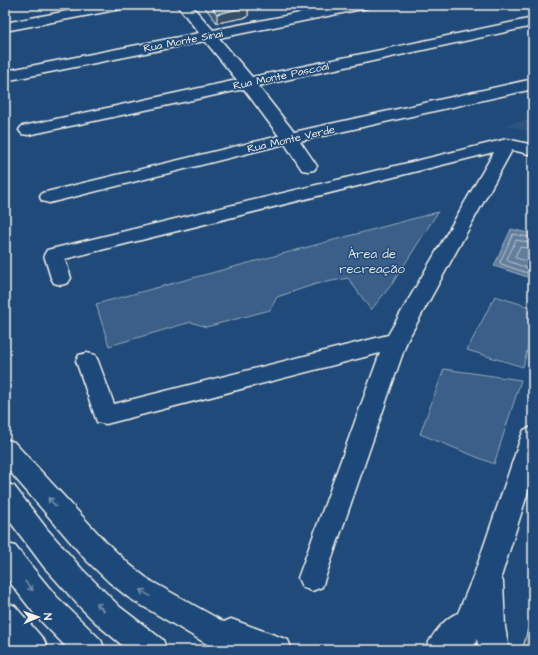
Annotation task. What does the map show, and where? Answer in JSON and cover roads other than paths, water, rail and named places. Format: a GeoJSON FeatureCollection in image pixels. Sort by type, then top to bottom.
{"type":"FeatureCollection","features":[{"type":"Feature","properties":{"kind":"street"},"geometry":{"type":"LineString","coordinates":[[5,27],[122,5]]}},
{"type":"Feature","properties":{"kind":"street"},"geometry":{"type":"LineString","coordinates":[[184,5],[248,83],[290,138],[308,166]]}},
{"type":"Feature","properties":{"kind":"street","name":"Rua Monte Sinai"},"geometry":{"type":"LineString","coordinates":[[5,76],[362,5]]}},
{"type":"Feature","properties":{"kind":"street","name":"Rua Monte Pascoal"},"geometry":{"type":"LineString","coordinates":[[28,130],[533,22]]}},
{"type":"Feature","properties":{"kind":"street","name":"Rua Monte Verde"},"geometry":{"type":"LineString","coordinates":[[49,197],[290,138],[533,84]]}},
{"type":"Feature","properties":{"kind":"street"},"geometry":{"type":"LineString","coordinates":[[61,278],[54,255],[497,150],[533,150]]}},
{"type":"Feature","properties":{"kind":"street"},"geometry":{"type":"LineString","coordinates":[[497,150],[533,164]]}},
{"type":"Feature","properties":{"kind":"street"},"geometry":{"type":"LineString","coordinates":[[312,578],[396,341],[497,150]]}},
{"type":"Feature","properties":{"kind":"street"},"geometry":{"type":"LineString","coordinates":[[87,361],[106,415],[396,341]]}},
{"type":"Feature","properties":{"kind":"street"},"geometry":{"type":"LineString","coordinates":[[458,650],[489,572],[533,437]]}},
{"type":"Feature","properties":{"kind":"street"},"geometry":{"type":"LineString","coordinates":[[5,449],[96,551],[119,573],[139,589],[245,650]]}},
{"type":"Feature","properties":{"kind":"street"},"geometry":{"type":"LineString","coordinates":[[5,494],[69,576],[106,613],[130,634],[152,650]]}},
{"type":"Feature","properties":{"kind":"street"},"geometry":{"type":"LineString","coordinates":[[5,555],[46,606],[90,650]]}},
{"type":"Feature","properties":{"kind":"street"},"geometry":{"type":"LineString","coordinates":[[489,572],[488,602],[494,650]]}},
{"type":"Feature","properties":{"kind":"street"},"geometry":{"type":"LineString","coordinates":[[179,613],[277,650]]}},
{"type":"Feature","properties":{"kind":"street"},"geometry":{"type":"LineString","coordinates":[[440,650],[471,615]]}},
{"type":"Feature","properties":{"kind":"street"},"geometry":{"type":"LineString","coordinates":[[5,616],[33,650]]}},
{"type":"Feature","properties":{"kind":"water"},"geometry":{"type":"Polygon","coordinates":[[[511,229],[533,234],[533,279],[494,266],[511,229]]]}},
{"type":"Feature","properties":{"kind":"park label","name":"Área de recreação"},"geometry":{"type":"Point","coordinates":[372,262]}}]}
